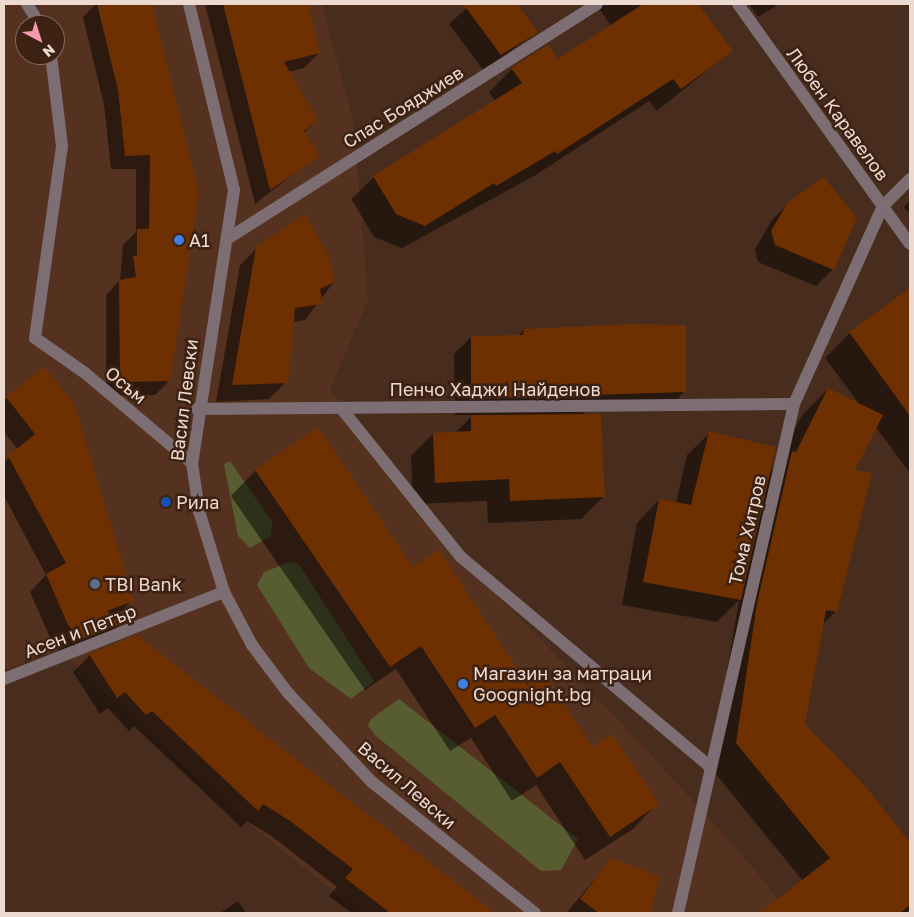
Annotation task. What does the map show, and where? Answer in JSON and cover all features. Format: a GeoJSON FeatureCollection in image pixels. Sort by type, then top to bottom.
{"type":"FeatureCollection","features":[{"type":"Feature","properties":{"kind":"street"},"geometry":{"type":"LineString","coordinates":[[27,4],[34,15]]}},
{"type":"Feature","properties":{"kind":"street","name":"Васил Левски"},"geometry":{"type":"LineString","coordinates":[[189,4],[234,190],[197,409],[192,463],[199,511],[224,592],[252,645],[288,693],[372,782],[535,913]]}},
{"type":"Feature","properties":{"kind":"street","name":"Спас Бояджиев"},"geometry":{"type":"LineString","coordinates":[[227,239],[597,4]]}},
{"type":"Feature","properties":{"kind":"street","name":"Любен Каравелов"},"geometry":{"type":"LineString","coordinates":[[738,4],[910,244]]}},
{"type":"Feature","properties":{"kind":"street","name":"Осъм"},"geometry":{"type":"LineString","coordinates":[[52,65],[62,146],[35,338],[85,373],[192,463]]}},
{"type":"Feature","properties":{"kind":"street","name":"Тома Хитров"},"geometry":{"type":"LineString","coordinates":[[678,913],[709,766],[794,404],[883,206],[910,179]]}},
{"type":"Feature","properties":{"kind":"street","name":"Пенчо Хаджи Найденов"},"geometry":{"type":"LineString","coordinates":[[197,409],[794,404]]}},
{"type":"Feature","properties":{"kind":"street"},"geometry":{"type":"LineString","coordinates":[[341,408],[461,557],[709,766]]}},
{"type":"Feature","properties":{"kind":"street","name":"Асен и Петър"},"geometry":{"type":"LineString","coordinates":[[4,679],[224,592]]}},
{"type":"Feature","properties":{"kind":"shaded area"},"geometry":{"type":"Polygon","coordinates":[[[4,4],[322,4],[354,125],[368,300],[330,389],[461,557],[641,744],[753,867],[788,913],[360,913],[232,809],[58,650],[4,670],[4,4]]]}},
{"type":"Feature","properties":{"kind":"green space"},"geometry":{"type":"Polygon","coordinates":[[[230,461],[272,522],[271,536],[250,548],[238,536],[224,464],[230,461]]]}},
{"type":"Feature","properties":{"kind":"green space"},"geometry":{"type":"Polygon","coordinates":[[[290,562],[298,563],[374,681],[351,699],[309,668],[257,585],[264,572],[290,562]]]}},
{"type":"Feature","properties":{"kind":"green space"},"geometry":{"type":"Polygon","coordinates":[[[399,699],[578,839],[561,870],[541,871],[376,736],[368,726],[371,719],[399,699]]]}},
{"type":"Feature","properties":{"kind":"building"},"geometry":{"type":"Polygon","coordinates":[[[97,4],[152,4],[199,192],[170,381],[120,382],[119,280],[136,277],[133,256],[137,256],[137,229],[149,229],[150,155],[125,156],[118,90],[97,4]]]}},
{"type":"Feature","properties":{"kind":"building"},"geometry":{"type":"Polygon","coordinates":[[[223,4],[308,4],[320,53],[284,62],[318,121],[304,131],[320,156],[270,190],[223,4]]]}},
{"type":"Feature","properties":{"kind":"building"},"geometry":{"type":"Polygon","coordinates":[[[463,4],[517,4],[538,32],[501,55],[463,4]]]}},
{"type":"Feature","properties":{"kind":"building"},"geometry":{"type":"Polygon","coordinates":[[[643,4],[698,4],[733,51],[681,89],[673,79],[557,154],[555,151],[496,186],[494,183],[425,226],[396,214],[373,176],[522,83],[511,68],[548,45],[558,59],[643,4]]]}},
{"type":"Feature","properties":{"kind":"building"},"geometry":{"type":"Polygon","coordinates":[[[824,177],[857,218],[834,270],[775,245],[771,231],[788,202],[824,177]]]}},
{"type":"Feature","properties":{"kind":"building"},"geometry":{"type":"Polygon","coordinates":[[[305,214],[328,255],[335,282],[320,289],[323,304],[295,308],[288,383],[232,385],[256,247],[305,214]]]}},
{"type":"Feature","properties":{"kind":"building"},"geometry":{"type":"Polygon","coordinates":[[[910,288],[910,416],[849,332],[910,288]]]}},
{"type":"Feature","properties":{"kind":"building"},"geometry":{"type":"Polygon","coordinates":[[[630,324],[686,325],[686,392],[471,399],[471,336],[523,335],[524,329],[630,324]]]}},
{"type":"Feature","properties":{"kind":"building"},"geometry":{"type":"Polygon","coordinates":[[[44,367],[74,404],[134,601],[107,611],[123,623],[80,640],[68,625],[46,574],[66,563],[8,456],[35,434],[6,397],[44,367]]]}},
{"type":"Feature","properties":{"kind":"building"},"geometry":{"type":"Polygon","coordinates":[[[828,388],[883,415],[855,470],[872,473],[837,612],[826,610],[805,724],[867,788],[910,843],[910,905],[900,913],[760,913],[830,858],[736,743],[757,603],[792,451],[796,452],[828,388]]]}},
{"type":"Feature","properties":{"kind":"building"},"geometry":{"type":"Polygon","coordinates":[[[601,414],[605,497],[510,501],[509,479],[435,483],[433,433],[471,431],[471,415],[601,414]]]}},
{"type":"Feature","properties":{"kind":"building"},"geometry":{"type":"Polygon","coordinates":[[[318,427],[413,567],[439,550],[525,681],[542,670],[592,747],[612,734],[659,804],[610,837],[560,762],[537,778],[495,715],[475,728],[421,646],[390,667],[255,470],[318,427]]]}},
{"type":"Feature","properties":{"kind":"building"},"geometry":{"type":"Polygon","coordinates":[[[709,431],[776,447],[741,600],[643,582],[659,499],[691,505],[709,431]]]}},
{"type":"Feature","properties":{"kind":"building"},"geometry":{"type":"Polygon","coordinates":[[[137,635],[495,913],[390,913],[345,878],[353,869],[290,821],[263,804],[258,811],[152,711],[146,715],[125,692],[117,698],[89,654],[137,635]]]}},
{"type":"Feature","properties":{"kind":"building"},"geometry":{"type":"Polygon","coordinates":[[[611,858],[659,876],[651,913],[599,913],[580,899],[611,858]]]}},
{"type":"Feature","properties":{"kind":"place","name":"A1"},"geometry":{"type":"Point","coordinates":[179,240]}},
{"type":"Feature","properties":{"kind":"place","name":"Рила"},"geometry":{"type":"Point","coordinates":[166,502]}},
{"type":"Feature","properties":{"kind":"place","name":"TBI Bank"},"geometry":{"type":"Point","coordinates":[95,584]}},
{"type":"Feature","properties":{"kind":"place","name":"Магазин за матраци Goognight.bg"},"geometry":{"type":"Point","coordinates":[463,684]}}]}
